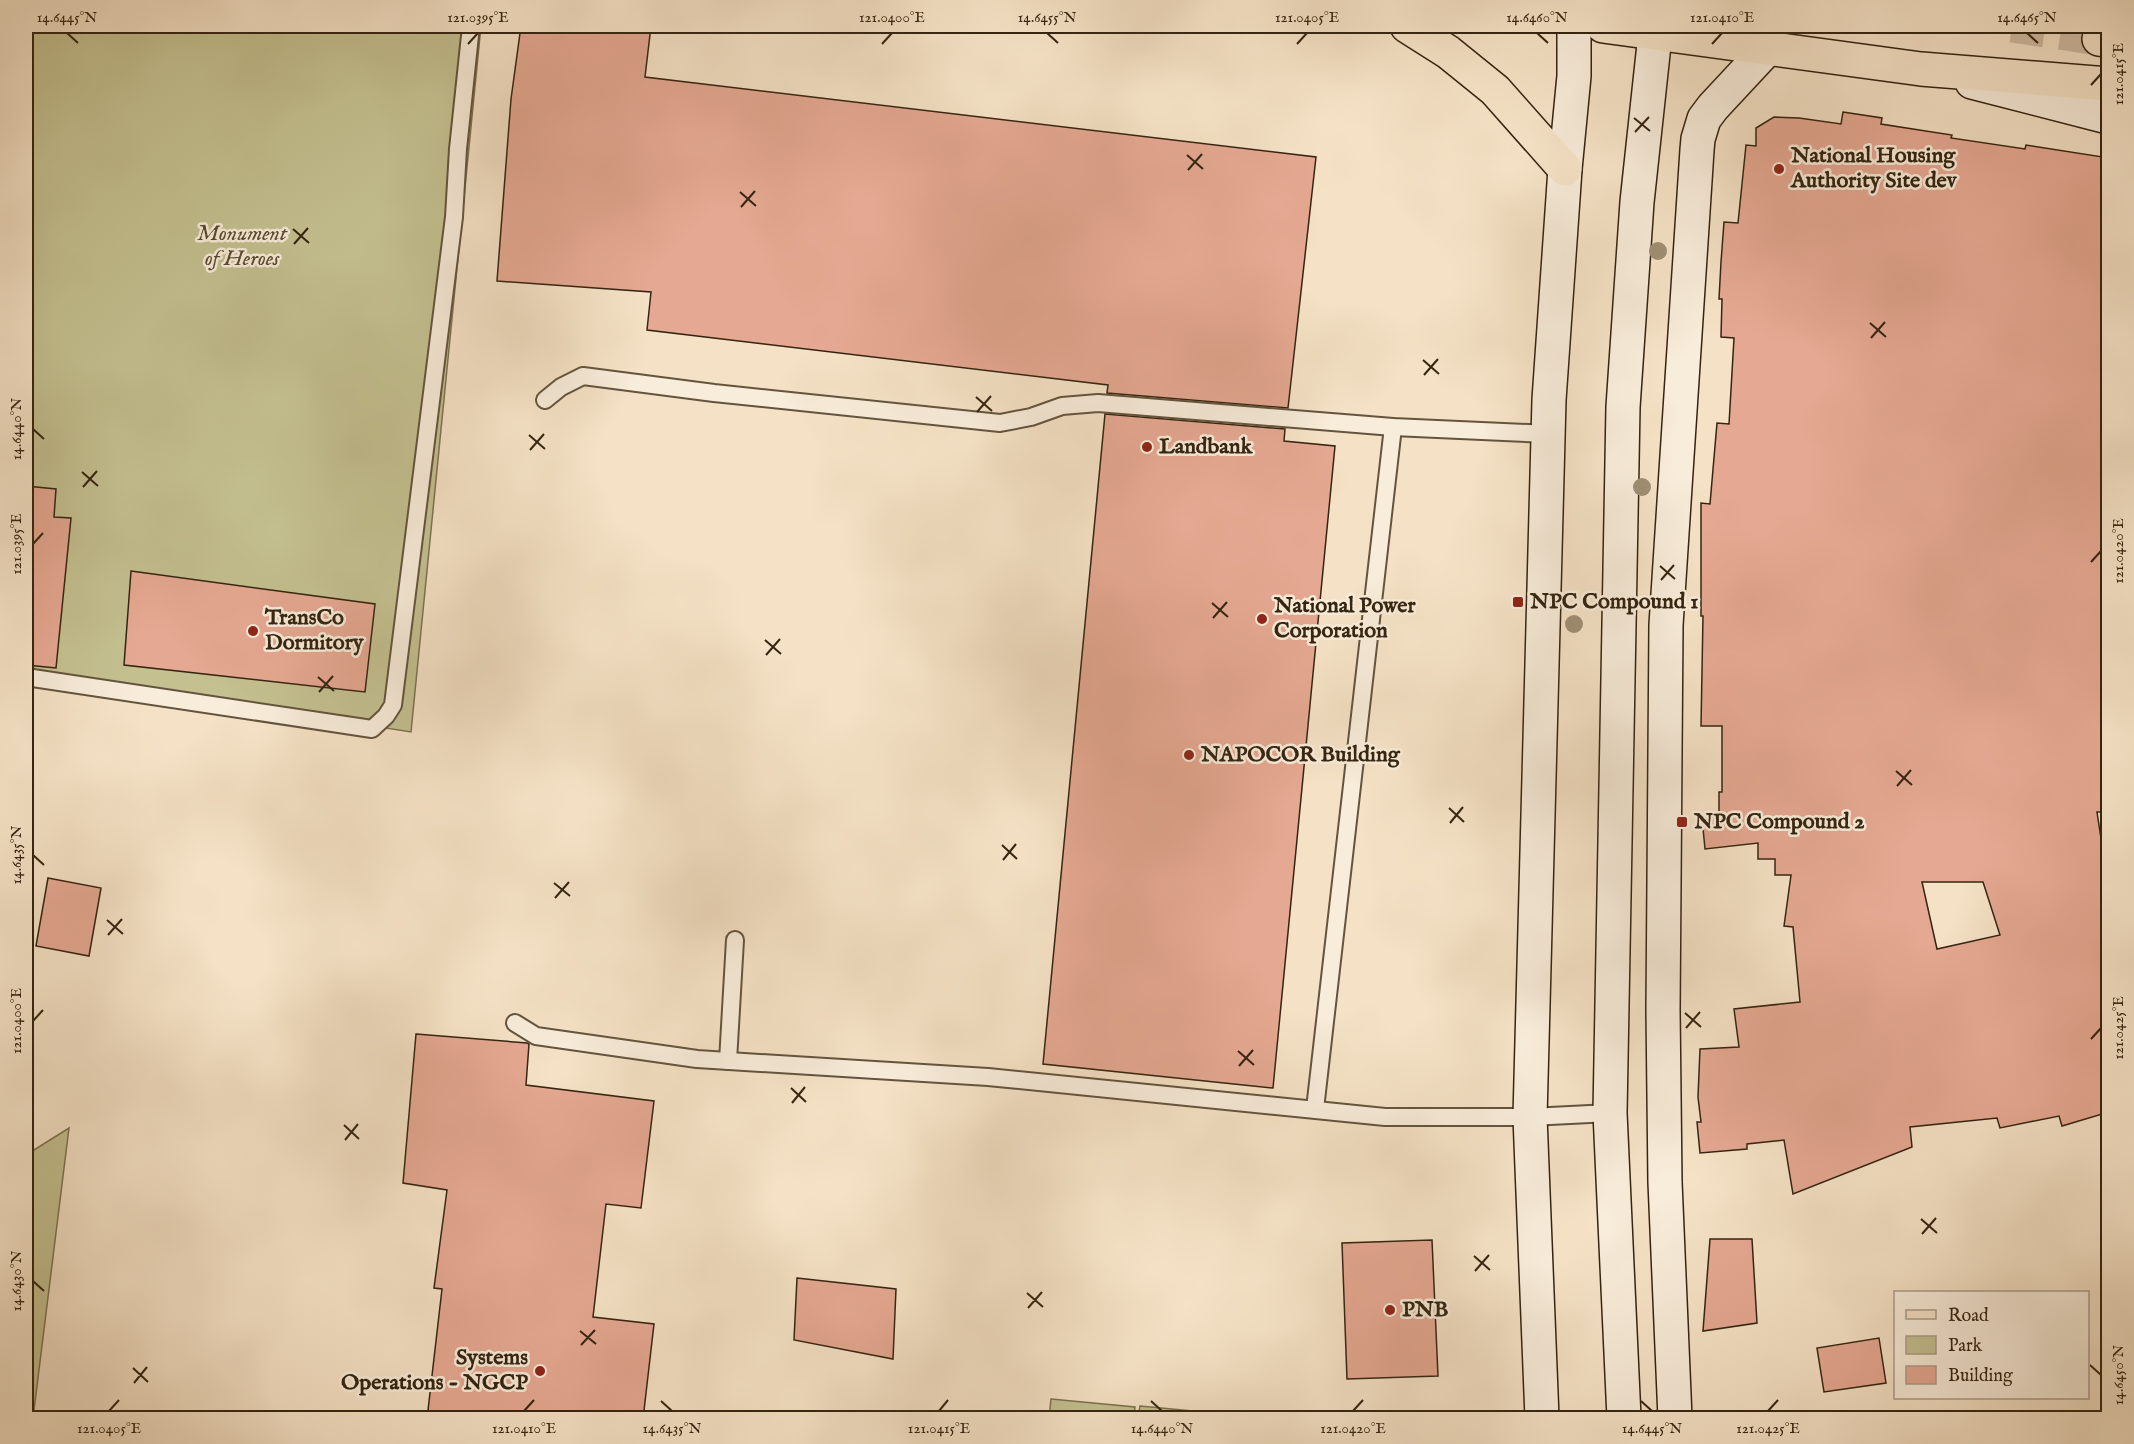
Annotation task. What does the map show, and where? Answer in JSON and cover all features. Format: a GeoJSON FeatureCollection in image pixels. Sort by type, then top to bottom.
{"type":"FeatureCollection","features":[{"type":"Feature","properties":{"kind":"main road"},"geometry":{"type":"LineString","coordinates":[[1407,26],[1448,52],[1495,90],[1565,169]]}},
{"type":"Feature","properties":{"kind":"main road"},"geometry":{"type":"LineString","coordinates":[[1542,1419],[1530,1117],[1549,434],[1565,169],[1574,76],[1574,26]]}},
{"type":"Feature","properties":{"kind":"main road"},"geometry":{"type":"LineString","coordinates":[[1604,26],[1655,29],[1768,48],[1921,69],[2109,84]]}},
{"type":"Feature","properties":{"kind":"main road"},"geometry":{"type":"LineString","coordinates":[[1623,1419],[1610,1113],[1623,407],[1638,191],[1655,29]]}},
{"type":"Feature","properties":{"kind":"main road"},"geometry":{"type":"LineString","coordinates":[[1675,1419],[1664,1148],[1666,625],[1697,150],[1704,119],[1768,48]]}},
{"type":"Feature","properties":{"kind":"main road"},"geometry":{"type":"LineString","coordinates":[[1921,69],[2109,117]]}},
{"type":"Feature","properties":{"kind":"lane"},"geometry":{"type":"LineString","coordinates":[[26,677],[372,729],[386,716],[393,705],[454,217],[458,148],[471,26]]}},
{"type":"Feature","properties":{"kind":"lane"},"geometry":{"type":"LineString","coordinates":[[546,400],[561,387],[583,376],[714,393],[1000,423],[1031,417],[1062,406],[1098,403],[1393,427],[1549,434]]}},
{"type":"Feature","properties":{"kind":"lane"},"geometry":{"type":"LineString","coordinates":[[1315,1109],[1393,427]]}},
{"type":"Feature","properties":{"kind":"lane"},"geometry":{"type":"LineString","coordinates":[[728,1061],[735,940]]}},
{"type":"Feature","properties":{"kind":"lane"},"geometry":{"type":"LineString","coordinates":[[515,1023],[536,1036],[697,1059],[988,1077],[1385,1117],[1530,1117],[1610,1113]]}},
{"type":"Feature","properties":{"kind":"green space","name":"Monument of Heroes"},"geometry":{"type":"Polygon","coordinates":[[[26,26],[481,26],[411,732],[26,672],[26,26]]]}},
{"type":"Feature","properties":{"kind":"green space"},"geometry":{"type":"Polygon","coordinates":[[[69,1128],[33,1418],[26,1418],[26,1155],[69,1128]]]}},
{"type":"Feature","properties":{"kind":"green space"},"geometry":{"type":"Polygon","coordinates":[[[1051,1399],[1135,1407],[1134,1418],[1049,1418],[1051,1399]]]}},
{"type":"Feature","properties":{"kind":"green space"},"geometry":{"type":"Polygon","coordinates":[[[1140,1406],[1224,1414],[1224,1418],[1138,1418],[1140,1406]]]}},
{"type":"Feature","properties":{"kind":"building"},"geometry":{"type":"Polygon","coordinates":[[[521,26],[651,26],[645,77],[1316,157],[1288,408],[1107,393],[1108,385],[647,330],[651,292],[497,281],[511,99],[521,26]]]}},
{"type":"Feature","properties":{"kind":"building"},"geometry":{"type":"Polygon","coordinates":[[[1843,112],[1882,118],[1881,124],[1952,135],[1951,138],[2025,149],[2026,145],[2103,157],[2102,162],[2109,163],[2109,325],[2105,324],[2101,402],[2108,403],[2101,451],[2109,452],[2109,750],[2102,812],[2097,812],[2109,891],[2109,1112],[2062,1126],[2059,1116],[2000,1128],[1997,1118],[1910,1127],[1912,1147],[1793,1194],[1784,1140],[1747,1144],[1747,1149],[1700,1153],[1697,1122],[1701,1122],[1698,1097],[1700,1049],[1739,1047],[1734,1009],[1800,1002],[1793,927],[1784,926],[1791,875],[1775,875],[1775,859],[1758,859],[1758,843],[1705,849],[1702,818],[1719,817],[1719,792],[1722,792],[1722,726],[1701,726],[1703,616],[1701,616],[1701,503],[1710,504],[1717,423],[1729,424],[1734,338],[1721,337],[1722,299],[1719,299],[1721,262],[1724,222],[1738,223],[1746,145],[1756,146],[1756,128],[1774,117],[1841,124],[1843,112]],[[1922,882],[1937,949],[2000,935],[1983,882],[1922,882]]]}},
{"type":"Feature","properties":{"kind":"building","name":"NAPOCOR Building"},"geometry":{"type":"Polygon","coordinates":[[[1105,414],[1285,429],[1284,441],[1335,446],[1273,1088],[1043,1064],[1105,414]]]}},
{"type":"Feature","properties":{"kind":"building"},"geometry":{"type":"Polygon","coordinates":[[[26,486],[56,489],[54,517],[71,518],[56,668],[26,665],[26,486]]]}},
{"type":"Feature","properties":{"kind":"building"},"geometry":{"type":"Polygon","coordinates":[[[131,571],[375,604],[365,692],[124,665],[131,571]]]}},
{"type":"Feature","properties":{"kind":"building"},"geometry":{"type":"Polygon","coordinates":[[[48,878],[101,888],[89,956],[36,946],[48,878]]]}},
{"type":"Feature","properties":{"kind":"building"},"geometry":{"type":"Polygon","coordinates":[[[416,1034],[527,1043],[529,1044],[526,1085],[654,1101],[641,1208],[606,1204],[593,1317],[654,1324],[643,1419],[427,1419],[442,1289],[434,1288],[447,1190],[403,1183],[416,1034]]]}},
{"type":"Feature","properties":{"kind":"building"},"geometry":{"type":"Polygon","coordinates":[[[1710,1239],[1752,1239],[1757,1323],[1703,1331],[1710,1239]]]}},
{"type":"Feature","properties":{"kind":"building","name":"PNB"},"geometry":{"type":"Polygon","coordinates":[[[1432,1240],[1438,1376],[1347,1379],[1342,1243],[1432,1240]]]}},
{"type":"Feature","properties":{"kind":"building"},"geometry":{"type":"Polygon","coordinates":[[[797,1278],[896,1289],[893,1359],[794,1340],[797,1278]]]}},
{"type":"Feature","properties":{"kind":"building"},"geometry":{"type":"Polygon","coordinates":[[[1879,1338],[1886,1383],[1824,1392],[1817,1348],[1879,1338]]]}},
{"type":"Feature","properties":{"kind":"tunnel"},"geometry":{"type":"LineString","coordinates":[[2012,26],[2099,39]]}},
{"type":"Feature","properties":{"kind":"place","name":"National Housing Authority Site dev"},"geometry":{"type":"Point","coordinates":[1779,169]}},
{"type":"Feature","properties":{"kind":"place","name":"Landbank"},"geometry":{"type":"Point","coordinates":[1147,447]}},
{"type":"Feature","properties":{"kind":"place","name":"NPC Compound 1"},"geometry":{"type":"Point","coordinates":[1518,602]}},
{"type":"Feature","properties":{"kind":"place","name":"National Power Corporation"},"geometry":{"type":"Point","coordinates":[1262,619]}},
{"type":"Feature","properties":{"kind":"place","name":"TransCo Dormitory"},"geometry":{"type":"Point","coordinates":[253,631]}},
{"type":"Feature","properties":{"kind":"place","name":"NAPOCOR Building"},"geometry":{"type":"Point","coordinates":[1189,755]}},
{"type":"Feature","properties":{"kind":"place","name":"NPC Compound 2"},"geometry":{"type":"Point","coordinates":[1682,822]}},
{"type":"Feature","properties":{"kind":"place","name":"PNB"},"geometry":{"type":"Point","coordinates":[1390,1310]}},
{"type":"Feature","properties":{"kind":"place","name":"Systems Operations - NGCP"},"geometry":{"type":"Point","coordinates":[540,1371]}}]}
